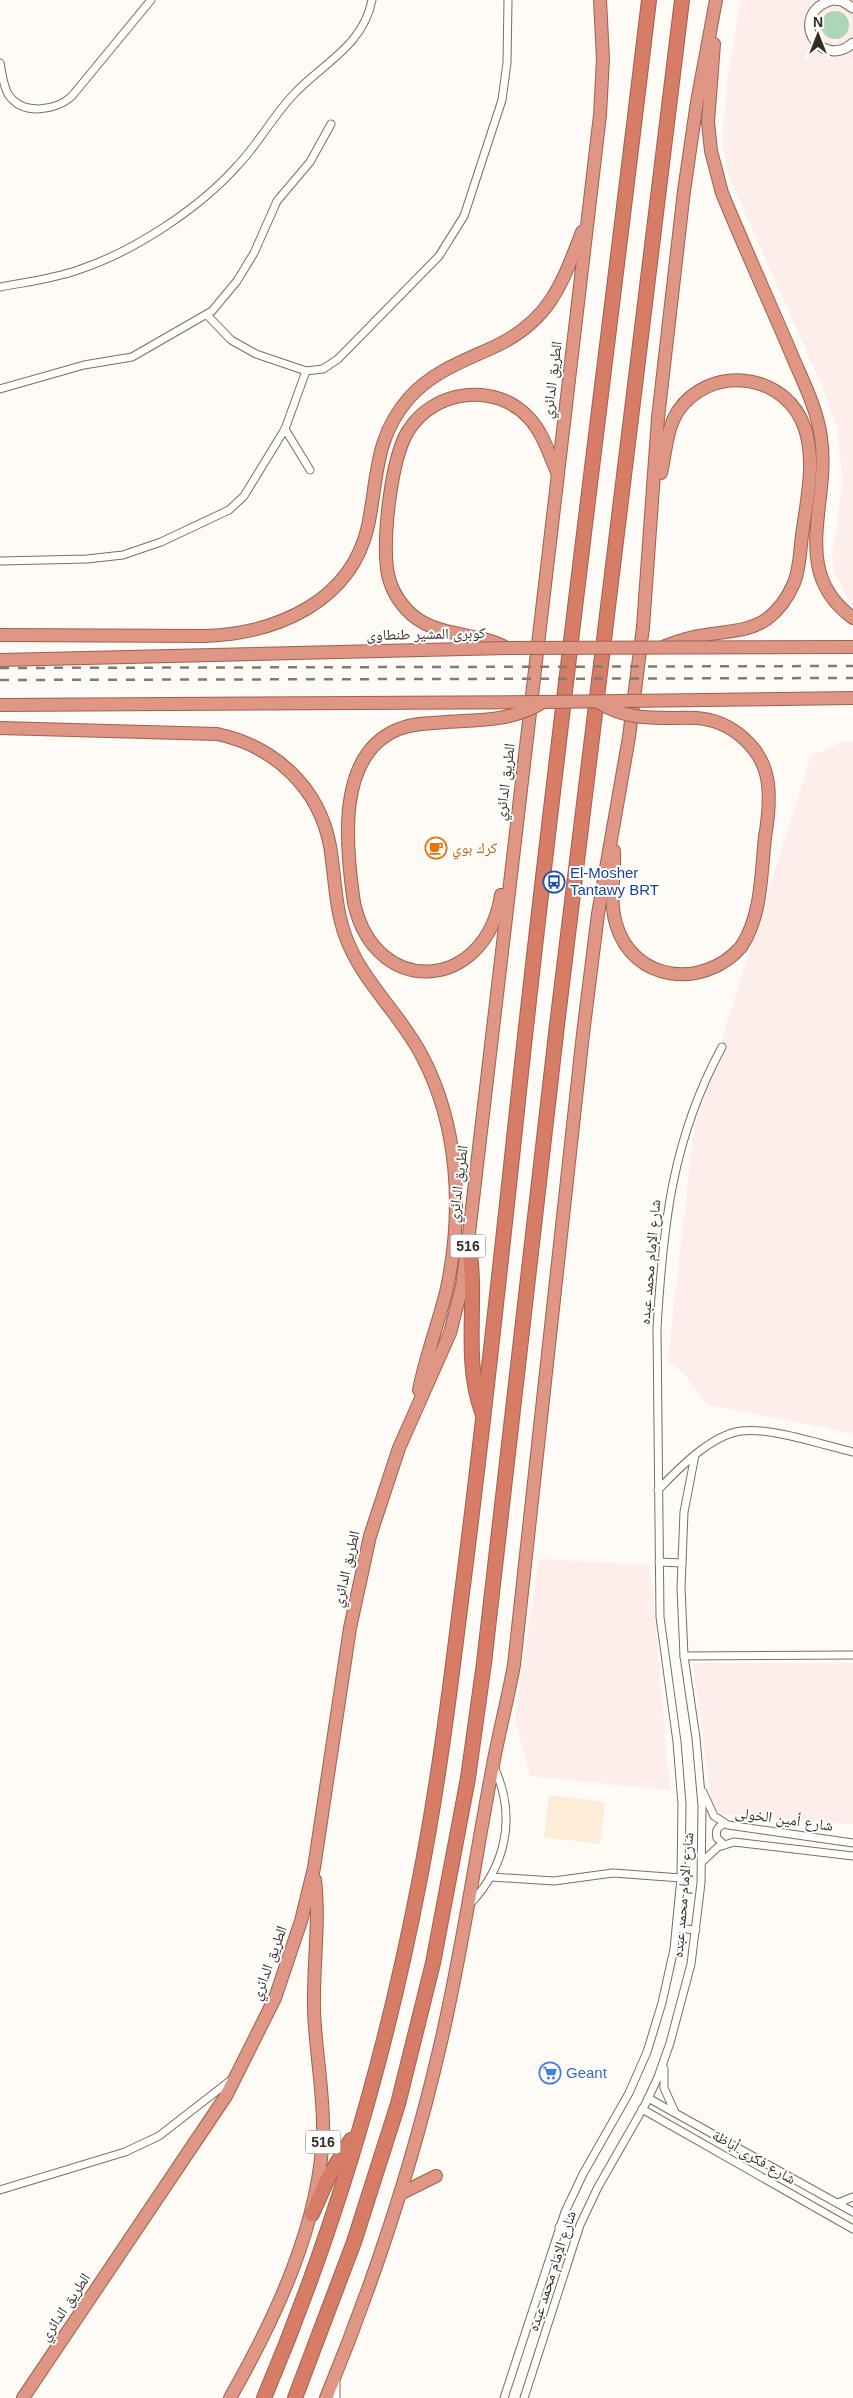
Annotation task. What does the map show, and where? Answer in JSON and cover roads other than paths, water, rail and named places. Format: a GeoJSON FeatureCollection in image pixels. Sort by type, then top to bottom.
{"type":"FeatureCollection","features":[{"type":"Feature","properties":{"kind":"highway","name":"الطريق الدائري"},"geometry":{"type":"LineString","coordinates":[[24,2398],[211,2119],[239,2072],[264,2024],[284,1973],[301,1921],[314,1868],[350,1628],[362,1567],[388,1477],[415,1410],[450,1333],[462,1286],[602,87],[600,0]]}},
{"type":"Feature","properties":{"kind":"highway","name":"516"},"geometry":{"type":"LineString","coordinates":[[264,2398],[308,2283],[359,2130],[398,1982],[431,1821],[448,1708],[484,1418],[526,1024],[649,0]]}},
{"type":"Feature","properties":{"kind":"highway"},"geometry":{"type":"LineString","coordinates":[[295,2398],[354,2242],[400,2094],[433,1963],[468,1778],[484,1663],[558,1015],[682,0]]}},
{"type":"Feature","properties":{"kind":"highway"},"geometry":{"type":"LineString","coordinates":[[326,2398],[370,2286],[400,2194],[440,2047],[470,1905],[493,1764],[504,1722],[519,1630],[571,1136],[597,923],[638,670],[647,585],[658,418],[684,191],[716,0]]}},
{"type":"Feature","properties":{"kind":"highway"},"geometry":{"type":"LineString","coordinates":[[712,18],[714,51],[708,122],[713,165],[722,193],[816,416],[823,461],[816,534],[816,563],[822,582],[832,598],[853,618]]}},
{"type":"Feature","properties":{"kind":"highway"},"geometry":{"type":"LineString","coordinates":[[0,635],[219,636],[271,625],[296,616],[318,603],[344,578],[362,546],[368,524],[381,447],[389,427],[402,406],[418,388],[437,374],[504,341],[524,329],[541,313],[564,280],[588,216]]}},
{"type":"Feature","properties":{"kind":"highway"},"geometry":{"type":"LineString","coordinates":[[653,494],[674,418],[691,397],[706,387],[724,381],[751,381],[768,387],[790,403],[804,426],[808,444],[809,468],[798,566],[794,583],[786,598],[774,613],[759,624],[741,630],[691,638],[665,646]]}},
{"type":"Feature","properties":{"kind":"highway"},"geometry":{"type":"LineString","coordinates":[[507,648],[485,639],[437,630],[420,622],[401,603],[389,578],[387,560],[388,519],[398,458],[408,430],[428,409],[446,400],[465,395],[485,395],[509,403],[521,411],[535,425],[558,474]]}},
{"type":"Feature","properties":{"kind":"highway","name":"كوبرى المشير طنطاوى"},"geometry":{"type":"LineString","coordinates":[[0,660],[507,648],[665,646],[853,647]]}},
{"type":"Feature","properties":{"kind":"highway"},"geometry":{"type":"LineString","coordinates":[[0,704],[542,702],[853,698]]}},
{"type":"Feature","properties":{"kind":"highway"},"geometry":{"type":"LineString","coordinates":[[598,701],[610,708],[634,716],[697,718],[716,723],[742,737],[758,755],[767,777],[768,812],[756,912],[750,931],[741,947],[720,965],[693,974],[665,972],[640,960],[622,938],[615,921],[612,896],[614,860],[611,834]]}},
{"type":"Feature","properties":{"kind":"highway"},"geometry":{"type":"LineString","coordinates":[[515,836],[492,927],[476,950],[455,965],[439,970],[422,971],[404,968],[375,950],[360,924],[354,903],[349,855],[351,801],[358,767],[373,746],[386,735],[409,726],[506,718],[528,711],[542,702]]}},
{"type":"Feature","properties":{"kind":"highway"},"geometry":{"type":"LineString","coordinates":[[0,728],[193,732],[229,736],[252,744],[273,757],[296,777],[314,801],[327,835],[338,911],[346,936],[363,972],[406,1028],[423,1057],[439,1094],[449,1133],[455,1191],[453,1249],[445,1296],[424,1367],[415,1410]]}},
{"type":"Feature","properties":{"kind":"highway"},"geometry":{"type":"LineString","coordinates":[[468,1242],[472,1274],[472,1369],[476,1394],[484,1418]]}},
{"type":"Feature","properties":{"kind":"highway","name":"516"},"geometry":{"type":"LineString","coordinates":[[312,2214],[320,2174],[323,2132],[314,2009],[317,1916],[314,1868]]}},
{"type":"Feature","properties":{"kind":"highway","name":"516"},"geometry":{"type":"LineString","coordinates":[[230,2398],[272,2314],[298,2254],[312,2214],[337,2161],[359,2130]]}},
{"type":"Feature","properties":{"kind":"highway"},"geometry":{"type":"LineString","coordinates":[[400,2194],[436,2176]]}},
{"type":"Feature","properties":{"kind":"street"},"geometry":{"type":"LineString","coordinates":[[0,63],[5,87],[14,101],[34,109],[57,106],[72,96],[151,0]]}},
{"type":"Feature","properties":{"kind":"street"},"geometry":{"type":"LineString","coordinates":[[0,287],[60,276],[107,259],[132,246],[202,200],[238,166],[294,93],[338,57],[353,41],[368,15],[372,0]]}},
{"type":"Feature","properties":{"kind":"street"},"geometry":{"type":"LineString","coordinates":[[207,315],[224,334],[247,350],[306,371],[323,368],[338,359],[439,256],[459,227],[473,194],[502,100],[508,53],[508,0]]}},
{"type":"Feature","properties":{"kind":"street"},"geometry":{"type":"LineString","coordinates":[[851,4],[829,0],[812,14],[809,23],[814,40],[821,46],[836,51],[842,50],[853,43]]}},
{"type":"Feature","properties":{"kind":"street"},"geometry":{"type":"LineString","coordinates":[[0,389],[84,366],[132,357],[207,315],[222,301],[238,281],[254,253],[277,201],[314,157],[331,124]]}},
{"type":"Feature","properties":{"kind":"street"},"geometry":{"type":"LineString","coordinates":[[0,561],[111,557],[136,552],[229,510],[239,502],[285,429],[306,371]]}},
{"type":"Feature","properties":{"kind":"street"},"geometry":{"type":"LineString","coordinates":[[285,429],[310,470]]}},
{"type":"Feature","properties":{"kind":"street","name":"شارع الإمام محمد عبده"},"geometry":{"type":"LineString","coordinates":[[504,2398],[559,2227],[576,2187],[626,2098],[641,2066],[666,1986],[676,1928],[682,1878],[681,1783],[660,1617],[657,1328],[670,1193],[679,1151],[692,1110],[722,1047]]}},
{"type":"Feature","properties":{"kind":"street"},"geometry":{"type":"LineString","coordinates":[[658,1490],[695,1455],[728,1434],[754,1430],[853,1452]]}},
{"type":"Feature","properties":{"kind":"street","name":"شارع الإمام محمد عبده"},"geometry":{"type":"LineString","coordinates":[[524,2398],[577,2234],[598,2187],[648,2098],[664,2060],[685,1990],[696,1930],[702,1862],[701,1788],[684,1656],[682,1563],[686,1496],[695,1455]]}},
{"type":"Feature","properties":{"kind":"street"},"geometry":{"type":"LineString","coordinates":[[659,1562],[682,1563]]}},
{"type":"Feature","properties":{"kind":"street"},"geometry":{"type":"LineString","coordinates":[[684,1656],[853,1655]]}},
{"type":"Feature","properties":{"kind":"street"},"geometry":{"type":"LineString","coordinates":[[470,1905],[491,1877],[503,1848],[507,1818],[502,1785],[493,1764]]}},
{"type":"Feature","properties":{"kind":"street","name":"شارع أمين الخولى"},"geometry":{"type":"LineString","coordinates":[[701,1788],[712,1812],[724,1824],[853,1843]]}},
{"type":"Feature","properties":{"kind":"street"},"geometry":{"type":"LineString","coordinates":[[724,1824],[716,1832],[718,1841],[724,1844]]}},
{"type":"Feature","properties":{"kind":"street","name":"شارع أمين الخولى"},"geometry":{"type":"LineString","coordinates":[[724,1844],[746,1842],[853,1856]]}},
{"type":"Feature","properties":{"kind":"street"},"geometry":{"type":"LineString","coordinates":[[702,1862],[714,1850],[724,1844]]}},
{"type":"Feature","properties":{"kind":"street"},"geometry":{"type":"LineString","coordinates":[[491,1877],[563,1881],[613,1873],[682,1878]]}},
{"type":"Feature","properties":{"kind":"street"},"geometry":{"type":"LineString","coordinates":[[676,1928],[696,1930]]}},
{"type":"Feature","properties":{"kind":"street"},"geometry":{"type":"LineString","coordinates":[[664,2060],[664,2088],[674,2111]]}},
{"type":"Feature","properties":{"kind":"street"},"geometry":{"type":"LineString","coordinates":[[0,2190],[125,2152],[159,2136],[239,2072]]}},
{"type":"Feature","properties":{"kind":"street","name":"شارع فكرى أباظة"},"geometry":{"type":"LineString","coordinates":[[648,2098],[853,2212]]}},
{"type":"Feature","properties":{"kind":"street","name":"شارع فكرى أباظة"},"geometry":{"type":"LineString","coordinates":[[642,2109],[853,2229]]}},
{"type":"Feature","properties":{"kind":"street"},"geometry":{"type":"LineString","coordinates":[[838,2203],[853,2197]]}},
{"type":"Feature","properties":{"kind":"street"},"geometry":{"type":"LineString","coordinates":[[559,2227],[577,2234]]}},
{"type":"Feature","properties":{"kind":"street"},"geometry":{"type":"LineString","coordinates":[[335,2376],[336,2398]]}},
{"type":"Feature","properties":{"kind":"railway"},"geometry":{"type":"LineString","coordinates":[[0,668],[853,666]]}},
{"type":"Feature","properties":{"kind":"railway"},"geometry":{"type":"LineString","coordinates":[[0,680],[853,678]]}},
{"type":"Feature","properties":{"kind":"place","name":"كرك بوي"},"geometry":{"type":"Point","coordinates":[436,848]}},
{"type":"Feature","properties":{"kind":"place","name":"El-Mosher Tantawy BRT"},"geometry":{"type":"Point","coordinates":[554,882]}},
{"type":"Feature","properties":{"kind":"place","name":"Geant"},"geometry":{"type":"Point","coordinates":[550,2073]}}]}
